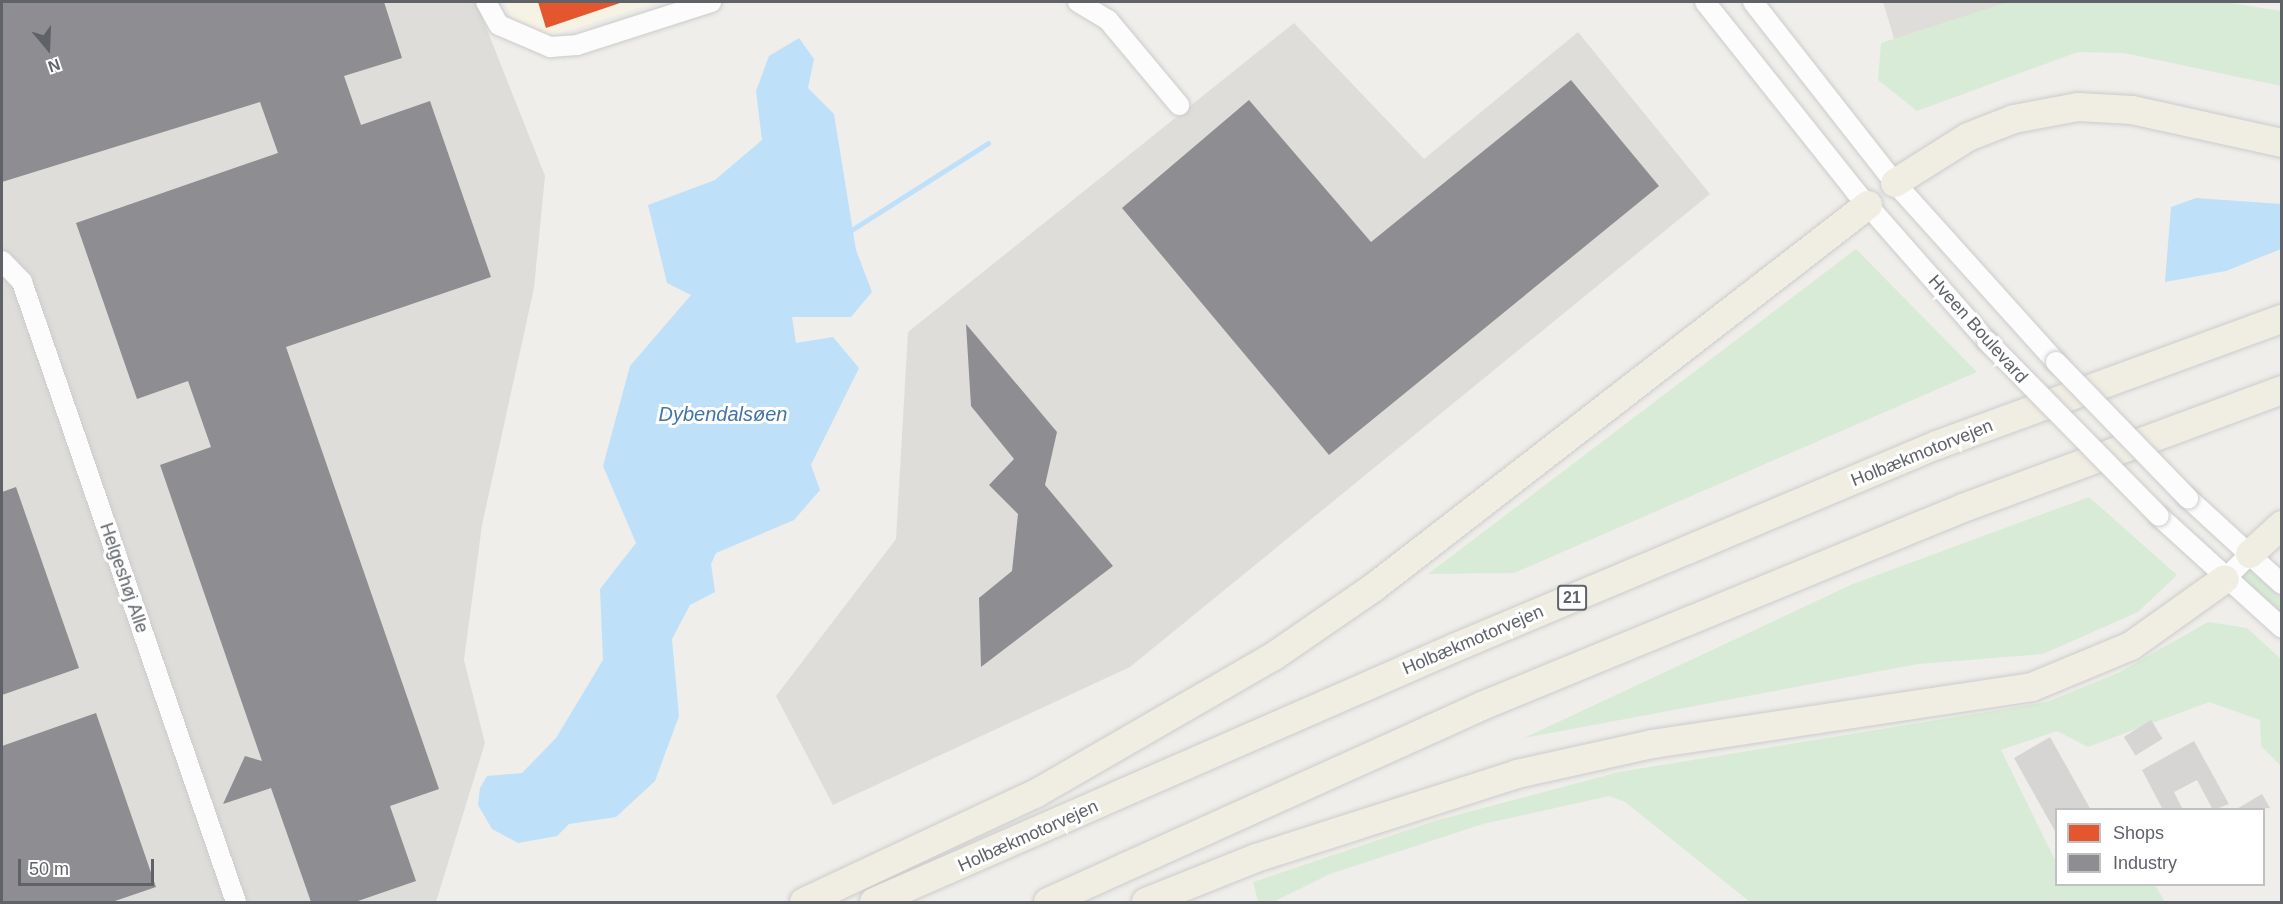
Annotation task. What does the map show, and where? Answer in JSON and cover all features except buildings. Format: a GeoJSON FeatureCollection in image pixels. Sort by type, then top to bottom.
{"type":"FeatureCollection","features":[{"type":"Feature","properties":{"kind":"highway"},"geometry":{"type":"LineString","coordinates":[[1894,183],[1968,137],[2014,119],[2078,107],[2132,110],[2282,143]]}},
{"type":"Feature","properties":{"kind":"highway"},"geometry":{"type":"LineString","coordinates":[[804,903],[1035,794],[1274,656],[1373,588],[1869,205]]}},
{"type":"Feature","properties":{"kind":"highway","name":"Holbækmotorvejen"},"geometry":{"type":"LineString","coordinates":[[874,903],[1454,648],[1937,445],[2282,319]]}},
{"type":"Feature","properties":{"kind":"highway"},"geometry":{"type":"LineString","coordinates":[[1048,903],[1504,697],[1963,508],[2282,390]]}},
{"type":"Feature","properties":{"kind":"highway"},"geometry":{"type":"LineString","coordinates":[[2250,554],[2282,525]]}},
{"type":"Feature","properties":{"kind":"highway"},"geometry":{"type":"LineString","coordinates":[[1146,903],[1266,854],[1517,774],[1652,744],[2032,687],[2131,646],[2225,579]]}},
{"type":"Feature","properties":{"kind":"street"},"geometry":{"type":"LineString","coordinates":[[486,2],[499,25],[550,47],[578,45],[711,2]]}},
{"type":"Feature","properties":{"kind":"street"},"geometry":{"type":"LineString","coordinates":[[1078,2],[1108,20],[1179,105]]}},
{"type":"Feature","properties":{"kind":"street","name":"Hveen Boulevard"},"geometry":{"type":"LineString","coordinates":[[1705,2],[1869,205],[1988,341],[2159,516],[2225,579],[2282,628]]}},
{"type":"Feature","properties":{"kind":"street","name":"Hveen Boulevard"},"geometry":{"type":"LineString","coordinates":[[1753,2],[1894,183],[2022,327],[2188,498],[2282,584]]}},
{"type":"Feature","properties":{"kind":"street"},"geometry":{"type":"LineString","coordinates":[[1869,205],[1894,183]]}},
{"type":"Feature","properties":{"kind":"street","name":"Helgeshøj Alle"},"geometry":{"type":"LineString","coordinates":[[2,261],[22,282],[236,903]]}},
{"type":"Feature","properties":{"kind":"street"},"geometry":{"type":"LineString","coordinates":[[2225,579],[2250,554]]}},
{"type":"Feature","properties":{"kind":"shaded area"},"geometry":{"type":"Polygon","coordinates":[[[2,2],[476,2],[545,176],[534,288],[482,525],[464,660],[485,743],[436,902],[2,902],[2,2]]]}},
{"type":"Feature","properties":{"kind":"shaded area"},"geometry":{"type":"Polygon","coordinates":[[[505,2],[656,2],[551,36],[511,17],[505,2]]]}},
{"type":"Feature","properties":{"kind":"shaded area"},"geometry":{"type":"Polygon","coordinates":[[[1883,2],[2084,2],[1899,55],[1883,2]]]}},
{"type":"Feature","properties":{"kind":"shaded area"},"geometry":{"type":"Polygon","coordinates":[[[1294,23],[1424,159],[1578,32],[1710,194],[1130,667],[833,805],[776,696],[896,539],[908,332],[1294,23]]]}},
{"type":"Feature","properties":{"kind":"green space"},"geometry":{"type":"Polygon","coordinates":[[[2008,2],[2225,2],[2281,11],[2281,86],[2124,53],[2078,52],[1917,111],[1878,80],[1881,43],[2008,2]]]}},
{"type":"Feature","properties":{"kind":"green space"},"geometry":{"type":"Polygon","coordinates":[[[1856,249],[1977,372],[1514,573],[1428,574],[1856,249]]]}},
{"type":"Feature","properties":{"kind":"green space"},"geometry":{"type":"Polygon","coordinates":[[[2089,497],[2177,575],[2138,612],[2043,654],[1918,664],[1524,738],[1853,584],[2089,497]]]}},
{"type":"Feature","properties":{"kind":"green space"},"geometry":{"type":"Polygon","coordinates":[[[2246,566],[2281,597],[2281,616],[2240,579],[2246,566]]]}},
{"type":"Feature","properties":{"kind":"green space"},"geometry":{"type":"Polygon","coordinates":[[[2208,622],[2247,628],[2281,659],[2281,766],[2261,746],[2260,720],[2209,702],[2088,747],[2057,731],[2001,750],[2055,860],[2055,886],[2156,886],[2165,902],[1750,902],[1625,802],[1609,796],[1483,824],[1330,874],[1273,902],[1258,902],[1253,882],[1438,820],[1619,772],[2047,702],[2120,672],[2208,622]]]}},
{"type":"Feature","properties":{"kind":"water","name":"Dybendalsøen"},"geometry":{"type":"Polygon","coordinates":[[[799,38],[814,59],[808,88],[834,114],[856,250],[872,292],[851,317],[792,317],[796,343],[833,337],[859,368],[811,465],[820,490],[794,520],[716,553],[711,564],[715,592],[690,605],[672,639],[679,716],[655,781],[616,817],[569,824],[557,836],[518,843],[492,829],[478,805],[480,788],[487,776],[522,773],[556,738],[603,660],[600,589],[636,543],[603,466],[630,366],[691,295],[667,283],[648,205],[715,180],[762,140],[756,91],[769,56],[799,38]]]}},
{"type":"Feature","properties":{"kind":"water"},"geometry":{"type":"Polygon","coordinates":[[[2196,198],[2281,204],[2281,249],[2226,271],[2165,282],[2171,207],[2196,198]]]}},
{"type":"Feature","properties":{"kind":"waterway"},"geometry":{"type":"LineString","coordinates":[[853,229],[988,143]]}}]}
